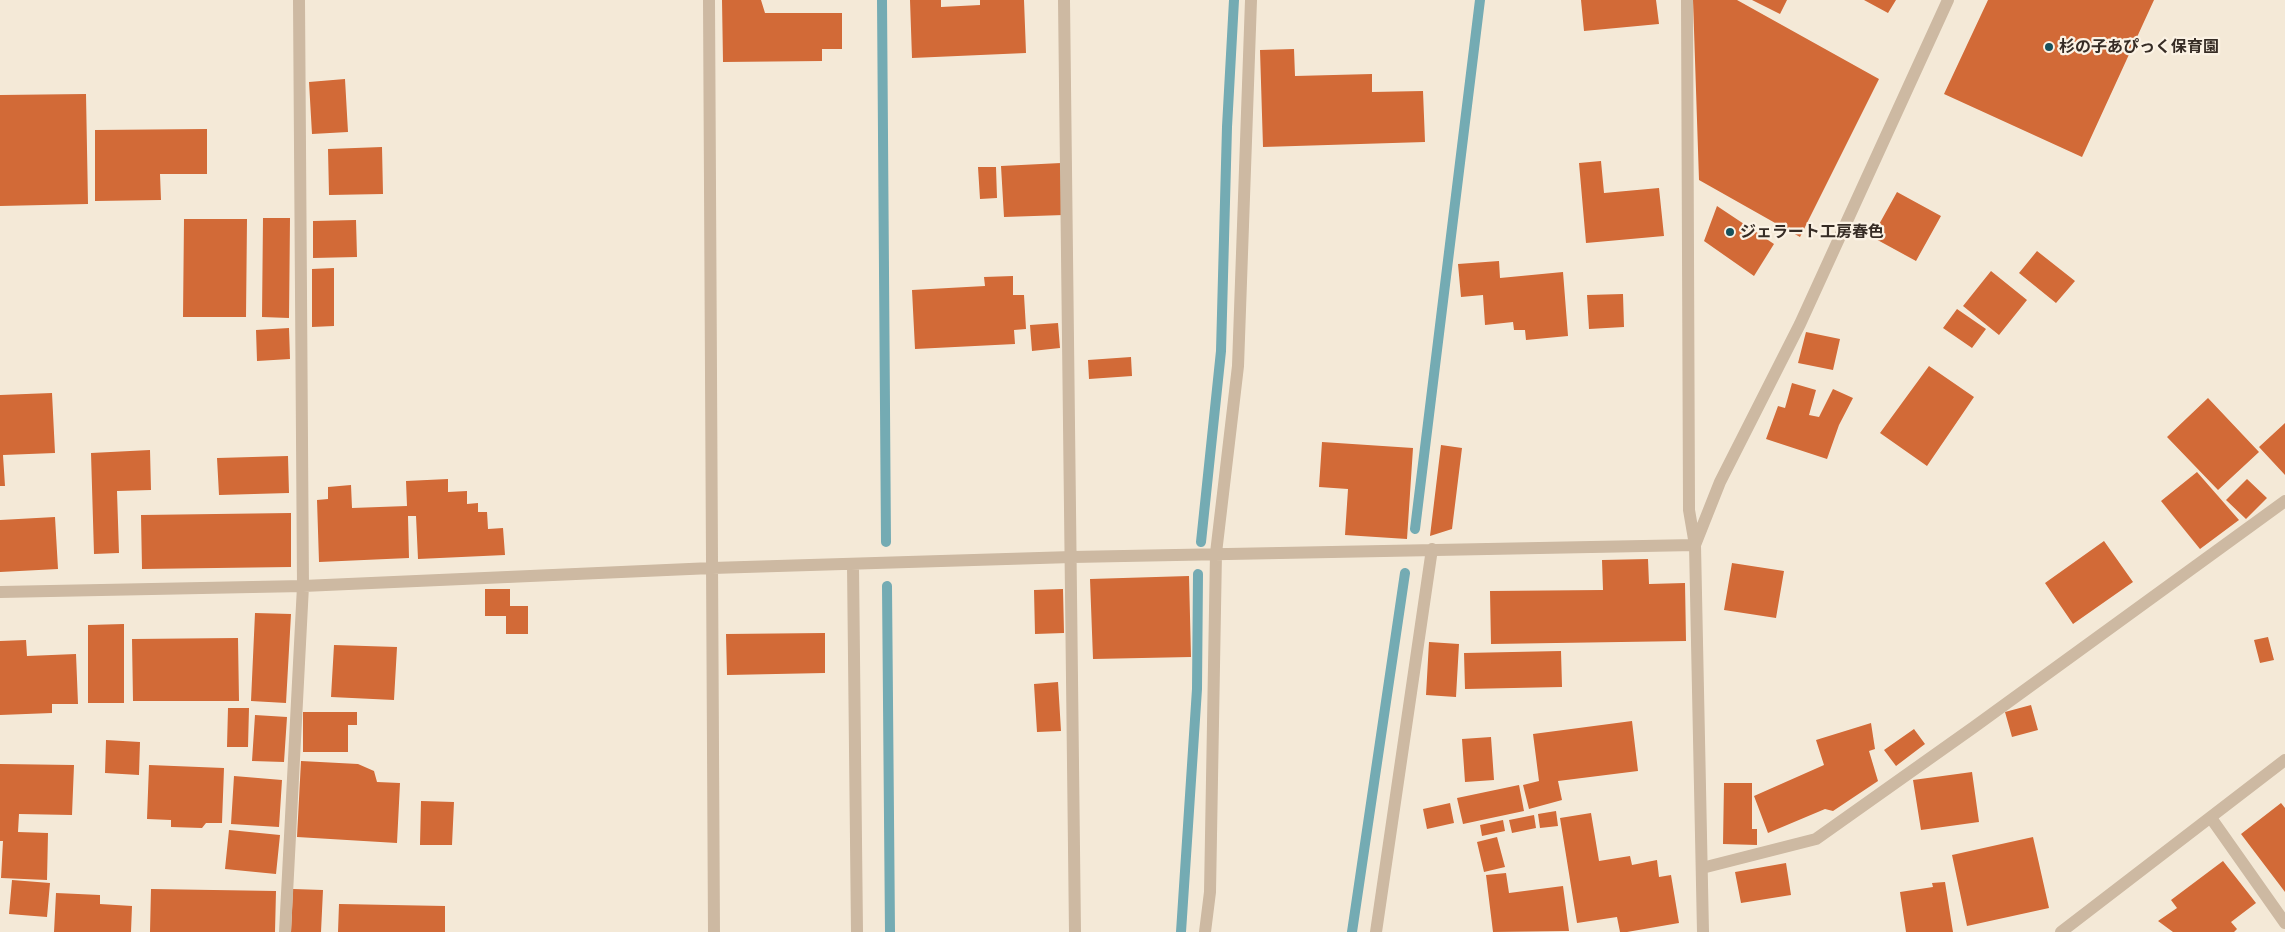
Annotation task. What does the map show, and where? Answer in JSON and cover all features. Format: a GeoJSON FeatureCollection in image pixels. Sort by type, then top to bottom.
{"type":"FeatureCollection","features":[{"type":"Feature","properties":{"kind":"street"},"geometry":{"type":"LineString","coordinates":[[285,932],[304,586],[299,0]]}},
{"type":"Feature","properties":{"kind":"street"},"geometry":{"type":"LineString","coordinates":[[709,0],[714,932]]}},
{"type":"Feature","properties":{"kind":"street"},"geometry":{"type":"LineString","coordinates":[[1064,0],[1075,932]]}},
{"type":"Feature","properties":{"kind":"street"},"geometry":{"type":"LineString","coordinates":[[1205,932],[1210,892],[1216,553],[1238,366],[1251,0]]}},
{"type":"Feature","properties":{"kind":"street"},"geometry":{"type":"LineString","coordinates":[[1687,0],[1689,510],[1696,545],[1703,932]]}},
{"type":"Feature","properties":{"kind":"street"},"geometry":{"type":"LineString","coordinates":[[1696,545],[1720,482],[1800,324],[1948,0]]}},
{"type":"Feature","properties":{"kind":"street"},"geometry":{"type":"LineString","coordinates":[[1702,868],[1816,839],[1974,728],[2285,501]]}},
{"type":"Feature","properties":{"kind":"street"},"geometry":{"type":"LineString","coordinates":[[0,592],[304,586],[712,568],[1216,553],[1696,545]]}},
{"type":"Feature","properties":{"kind":"street"},"geometry":{"type":"LineString","coordinates":[[1376,932],[1432,549]]}},
{"type":"Feature","properties":{"kind":"street"},"geometry":{"type":"LineString","coordinates":[[853,565],[857,932]]}},
{"type":"Feature","properties":{"kind":"street"},"geometry":{"type":"LineString","coordinates":[[2061,932],[2285,760]]}},
{"type":"Feature","properties":{"kind":"street"},"geometry":{"type":"LineString","coordinates":[[2211,818],[2285,923]]}},
{"type":"Feature","properties":{"kind":"building"},"geometry":{"type":"Polygon","coordinates":[[[722,0],[761,0],[765,13],[842,13],[842,49],[822,49],[822,61],[723,62],[722,0]]]}},
{"type":"Feature","properties":{"kind":"building"},"geometry":{"type":"Polygon","coordinates":[[[910,0],[941,0],[941,7],[980,5],[980,0],[1024,0],[1026,53],[912,58],[910,0]]]}},
{"type":"Feature","properties":{"kind":"building"},"geometry":{"type":"Polygon","coordinates":[[[1581,0],[1656,0],[1659,24],[1584,31],[1581,0]]]}},
{"type":"Feature","properties":{"kind":"building"},"geometry":{"type":"Polygon","coordinates":[[[1693,0],[1737,0],[1879,79],[1800,237],[1699,180],[1693,0]]]}},
{"type":"Feature","properties":{"kind":"building"},"geometry":{"type":"Polygon","coordinates":[[[1752,0],[1787,0],[1780,14],[1752,0]]]}},
{"type":"Feature","properties":{"kind":"building"},"geometry":{"type":"Polygon","coordinates":[[[1864,0],[1896,0],[1888,13],[1864,0]]]}},
{"type":"Feature","properties":{"kind":"building","name":"杉の子あぴっく保育園"},"geometry":{"type":"Polygon","coordinates":[[[1988,0],[2154,0],[2082,157],[1944,94],[1988,0]]]}},
{"type":"Feature","properties":{"kind":"building"},"geometry":{"type":"Polygon","coordinates":[[[1294,49],[1295,76],[1372,74],[1372,92],[1423,91],[1425,142],[1263,147],[1260,50],[1294,49]]]}},
{"type":"Feature","properties":{"kind":"building"},"geometry":{"type":"Polygon","coordinates":[[[345,79],[348,132],[312,134],[309,82],[345,79]]]}},
{"type":"Feature","properties":{"kind":"building"},"geometry":{"type":"Polygon","coordinates":[[[86,94],[88,204],[0,206],[0,95],[86,94]]]}},
{"type":"Feature","properties":{"kind":"building"},"geometry":{"type":"Polygon","coordinates":[[[207,129],[207,174],[160,174],[161,200],[95,201],[95,130],[207,129]]]}},
{"type":"Feature","properties":{"kind":"building"},"geometry":{"type":"Polygon","coordinates":[[[382,147],[383,194],[329,195],[328,149],[382,147]]]}},
{"type":"Feature","properties":{"kind":"building"},"geometry":{"type":"Polygon","coordinates":[[[1601,161],[1604,193],[1659,188],[1664,236],[1586,243],[1579,163],[1601,161]]]}},
{"type":"Feature","properties":{"kind":"building"},"geometry":{"type":"Polygon","coordinates":[[[1061,163],[1064,215],[1004,217],[1001,166],[1061,163]]]}},
{"type":"Feature","properties":{"kind":"building"},"geometry":{"type":"Polygon","coordinates":[[[978,167],[996,167],[997,198],[980,199],[978,167]]]}},
{"type":"Feature","properties":{"kind":"building"},"geometry":{"type":"Polygon","coordinates":[[[1897,192],[1941,216],[1916,261],[1872,237],[1897,192]]]}},
{"type":"Feature","properties":{"kind":"building"},"geometry":{"type":"Polygon","coordinates":[[[1717,206],[1774,244],[1754,276],[1704,241],[1717,206]]]}},
{"type":"Feature","properties":{"kind":"building"},"geometry":{"type":"Polygon","coordinates":[[[263,218],[290,218],[289,318],[262,317],[263,218]]]}},
{"type":"Feature","properties":{"kind":"building"},"geometry":{"type":"Polygon","coordinates":[[[184,219],[247,219],[246,317],[183,317],[184,219]]]}},
{"type":"Feature","properties":{"kind":"building"},"geometry":{"type":"Polygon","coordinates":[[[356,220],[357,257],[313,258],[313,221],[356,220]]]}},
{"type":"Feature","properties":{"kind":"building"},"geometry":{"type":"Polygon","coordinates":[[[2037,251],[2075,281],[2056,303],[2019,273],[2037,251]]]}},
{"type":"Feature","properties":{"kind":"building"},"geometry":{"type":"Polygon","coordinates":[[[1499,261],[1500,278],[1563,272],[1568,336],[1526,340],[1525,330],[1514,330],[1513,322],[1485,325],[1483,295],[1461,297],[1458,264],[1499,261]]]}},
{"type":"Feature","properties":{"kind":"building"},"geometry":{"type":"Polygon","coordinates":[[[334,268],[334,326],[312,327],[312,269],[334,268]]]}},
{"type":"Feature","properties":{"kind":"building"},"geometry":{"type":"Polygon","coordinates":[[[1991,271],[2027,300],[1999,335],[1963,306],[1991,271]]]}},
{"type":"Feature","properties":{"kind":"building"},"geometry":{"type":"Polygon","coordinates":[[[1013,276],[1013,295],[1024,295],[1026,329],[1014,330],[1015,344],[915,349],[912,290],[985,286],[984,277],[1013,276]]]}},
{"type":"Feature","properties":{"kind":"building"},"geometry":{"type":"Polygon","coordinates":[[[1623,294],[1624,327],[1589,329],[1587,295],[1623,294]]]}},
{"type":"Feature","properties":{"kind":"building"},"geometry":{"type":"Polygon","coordinates":[[[1957,309],[1986,329],[1972,348],[1943,328],[1957,309]]]}},
{"type":"Feature","properties":{"kind":"building"},"geometry":{"type":"Polygon","coordinates":[[[1058,323],[1060,348],[1032,351],[1030,325],[1058,323]]]}},
{"type":"Feature","properties":{"kind":"building"},"geometry":{"type":"Polygon","coordinates":[[[289,328],[290,359],[257,361],[256,330],[289,328]]]}},
{"type":"Feature","properties":{"kind":"building"},"geometry":{"type":"Polygon","coordinates":[[[1806,332],[1840,339],[1833,370],[1798,363],[1806,332]]]}},
{"type":"Feature","properties":{"kind":"building"},"geometry":{"type":"Polygon","coordinates":[[[1131,357],[1132,376],[1089,379],[1088,360],[1131,357]]]}},
{"type":"Feature","properties":{"kind":"building"},"geometry":{"type":"Polygon","coordinates":[[[1929,366],[1974,397],[1927,466],[1880,433],[1929,366]]]}},
{"type":"Feature","properties":{"kind":"building"},"geometry":{"type":"Polygon","coordinates":[[[1792,383],[1816,390],[1809,415],[1819,417],[1833,389],[1853,398],[1839,425],[1827,459],[1766,439],[1778,406],[1785,408],[1792,383]]]}},
{"type":"Feature","properties":{"kind":"building"},"geometry":{"type":"Polygon","coordinates":[[[52,393],[55,453],[3,455],[5,486],[0,486],[0,395],[52,393]]]}},
{"type":"Feature","properties":{"kind":"building"},"geometry":{"type":"Polygon","coordinates":[[[2208,398],[2259,452],[2218,490],[2167,437],[2208,398]]]}},
{"type":"Feature","properties":{"kind":"building"},"geometry":{"type":"Polygon","coordinates":[[[2285,423],[2285,475],[2259,447],[2285,423]]]}},
{"type":"Feature","properties":{"kind":"building"},"geometry":{"type":"Polygon","coordinates":[[[1322,442],[1413,448],[1407,539],[1345,535],[1348,489],[1319,487],[1322,442]]]}},
{"type":"Feature","properties":{"kind":"building"},"geometry":{"type":"Polygon","coordinates":[[[1441,445],[1462,448],[1452,529],[1430,536],[1441,445]]]}},
{"type":"Feature","properties":{"kind":"building"},"geometry":{"type":"Polygon","coordinates":[[[150,450],[151,490],[117,491],[119,553],[94,554],[91,453],[150,450]]]}},
{"type":"Feature","properties":{"kind":"building"},"geometry":{"type":"Polygon","coordinates":[[[288,456],[289,493],[219,495],[217,458],[288,456]]]}},
{"type":"Feature","properties":{"kind":"building"},"geometry":{"type":"Polygon","coordinates":[[[2197,472],[2239,520],[2200,549],[2161,501],[2197,472]]]}},
{"type":"Feature","properties":{"kind":"building"},"geometry":{"type":"Polygon","coordinates":[[[448,479],[448,492],[467,491],[467,504],[478,503],[478,512],[487,512],[488,529],[503,528],[505,555],[418,559],[416,516],[408,516],[409,558],[319,562],[317,500],[328,499],[328,487],[351,485],[352,508],[407,506],[406,481],[448,479]]]}},
{"type":"Feature","properties":{"kind":"building"},"geometry":{"type":"Polygon","coordinates":[[[2247,479],[2267,498],[2246,519],[2226,500],[2247,479]]]}},
{"type":"Feature","properties":{"kind":"building"},"geometry":{"type":"Polygon","coordinates":[[[291,513],[291,567],[142,569],[141,515],[291,513]]]}},
{"type":"Feature","properties":{"kind":"building"},"geometry":{"type":"Polygon","coordinates":[[[55,517],[58,569],[0,572],[0,520],[55,517]]]}},
{"type":"Feature","properties":{"kind":"building"},"geometry":{"type":"Polygon","coordinates":[[[2104,541],[2133,582],[2073,624],[2045,583],[2104,541]]]}},
{"type":"Feature","properties":{"kind":"building"},"geometry":{"type":"Polygon","coordinates":[[[1648,559],[1649,584],[1685,583],[1686,641],[1491,644],[1490,591],[1603,590],[1602,560],[1648,559]]]}},
{"type":"Feature","properties":{"kind":"building"},"geometry":{"type":"Polygon","coordinates":[[[1732,563],[1784,571],[1776,618],[1724,610],[1732,563]]]}},
{"type":"Feature","properties":{"kind":"building"},"geometry":{"type":"Polygon","coordinates":[[[1189,576],[1191,657],[1093,659],[1090,579],[1189,576]]]}},
{"type":"Feature","properties":{"kind":"building"},"geometry":{"type":"Polygon","coordinates":[[[485,589],[510,589],[510,606],[528,606],[528,634],[506,634],[506,616],[485,616],[485,589]]]}},
{"type":"Feature","properties":{"kind":"building"},"geometry":{"type":"Polygon","coordinates":[[[1063,589],[1064,633],[1035,634],[1034,590],[1063,589]]]}},
{"type":"Feature","properties":{"kind":"building"},"geometry":{"type":"Polygon","coordinates":[[[255,613],[291,614],[286,703],[251,701],[255,613]]]}},
{"type":"Feature","properties":{"kind":"building"},"geometry":{"type":"Polygon","coordinates":[[[124,624],[124,703],[88,703],[88,625],[124,624]]]}},
{"type":"Feature","properties":{"kind":"building"},"geometry":{"type":"Polygon","coordinates":[[[825,633],[825,673],[727,675],[726,634],[825,633]]]}},
{"type":"Feature","properties":{"kind":"building"},"geometry":{"type":"Polygon","coordinates":[[[2268,637],[2274,660],[2260,663],[2254,640],[2268,637]]]}},
{"type":"Feature","properties":{"kind":"building"},"geometry":{"type":"Polygon","coordinates":[[[238,638],[239,701],[133,701],[132,639],[238,638]]]}},
{"type":"Feature","properties":{"kind":"building"},"geometry":{"type":"Polygon","coordinates":[[[26,640],[27,656],[76,654],[78,704],[52,704],[52,713],[0,715],[0,641],[26,640]]]}},
{"type":"Feature","properties":{"kind":"building"},"geometry":{"type":"Polygon","coordinates":[[[1429,642],[1459,644],[1456,697],[1426,695],[1429,642]]]}},
{"type":"Feature","properties":{"kind":"building"},"geometry":{"type":"Polygon","coordinates":[[[334,645],[397,647],[394,700],[331,697],[334,645]]]}},
{"type":"Feature","properties":{"kind":"building"},"geometry":{"type":"Polygon","coordinates":[[[1561,651],[1562,687],[1465,689],[1464,653],[1561,651]]]}},
{"type":"Feature","properties":{"kind":"building"},"geometry":{"type":"Polygon","coordinates":[[[1058,682],[1061,731],[1037,732],[1034,684],[1058,682]]]}},
{"type":"Feature","properties":{"kind":"building"},"geometry":{"type":"Polygon","coordinates":[[[2031,705],[2038,730],[2012,737],[2005,712],[2031,705]]]}},
{"type":"Feature","properties":{"kind":"building"},"geometry":{"type":"Polygon","coordinates":[[[228,708],[249,708],[248,747],[227,747],[228,708]]]}},
{"type":"Feature","properties":{"kind":"building"},"geometry":{"type":"Polygon","coordinates":[[[303,712],[357,712],[357,725],[348,725],[348,752],[303,752],[303,712]]]}},
{"type":"Feature","properties":{"kind":"building"},"geometry":{"type":"Polygon","coordinates":[[[255,715],[287,717],[284,762],[252,761],[255,715]]]}},
{"type":"Feature","properties":{"kind":"building"},"geometry":{"type":"Polygon","coordinates":[[[1632,721],[1638,771],[1558,781],[1562,800],[1529,809],[1523,785],[1539,781],[1533,734],[1632,721]]]}},
{"type":"Feature","properties":{"kind":"building"},"geometry":{"type":"Polygon","coordinates":[[[1871,723],[1875,749],[1869,751],[1878,781],[1833,811],[1825,809],[1768,833],[1754,796],[1824,765],[1816,740],[1871,723]]]}},
{"type":"Feature","properties":{"kind":"building"},"geometry":{"type":"Polygon","coordinates":[[[1914,729],[1925,744],[1896,766],[1884,750],[1914,729]]]}},
{"type":"Feature","properties":{"kind":"building"},"geometry":{"type":"Polygon","coordinates":[[[1491,737],[1494,780],[1465,782],[1462,739],[1491,737]]]}},
{"type":"Feature","properties":{"kind":"building"},"geometry":{"type":"Polygon","coordinates":[[[106,740],[140,742],[139,775],[105,773],[106,740]]]}},
{"type":"Feature","properties":{"kind":"building"},"geometry":{"type":"Polygon","coordinates":[[[301,761],[358,764],[374,771],[377,782],[400,783],[397,843],[297,837],[301,761]]]}},
{"type":"Feature","properties":{"kind":"building"},"geometry":{"type":"Polygon","coordinates":[[[0,764],[74,765],[72,815],[19,814],[18,832],[48,833],[47,880],[1,878],[3,841],[0,841],[0,764]]]}},
{"type":"Feature","properties":{"kind":"building"},"geometry":{"type":"Polygon","coordinates":[[[149,765],[224,768],[222,823],[206,823],[202,828],[171,827],[171,820],[147,819],[149,765]]]}},
{"type":"Feature","properties":{"kind":"building"},"geometry":{"type":"Polygon","coordinates":[[[1972,772],[1979,822],[1921,830],[1913,780],[1972,772]]]}},
{"type":"Feature","properties":{"kind":"building"},"geometry":{"type":"Polygon","coordinates":[[[234,776],[282,780],[279,827],[231,824],[234,776]]]}},
{"type":"Feature","properties":{"kind":"building"},"geometry":{"type":"Polygon","coordinates":[[[1724,783],[1752,783],[1752,829],[1757,829],[1757,845],[1723,844],[1724,783]]]}},
{"type":"Feature","properties":{"kind":"building"},"geometry":{"type":"Polygon","coordinates":[[[1519,785],[1524,811],[1463,824],[1457,798],[1519,785]]]}},
{"type":"Feature","properties":{"kind":"building"},"geometry":{"type":"Polygon","coordinates":[[[421,801],[454,802],[452,845],[420,845],[421,801]]]}},
{"type":"Feature","properties":{"kind":"building"},"geometry":{"type":"Polygon","coordinates":[[[1450,803],[1454,823],[1427,829],[1423,809],[1450,803]]]}},
{"type":"Feature","properties":{"kind":"building"},"geometry":{"type":"Polygon","coordinates":[[[2281,803],[2285,808],[2285,892],[2241,834],[2281,803]]]}},
{"type":"Feature","properties":{"kind":"building"},"geometry":{"type":"Polygon","coordinates":[[[1556,811],[1558,826],[1540,828],[1538,814],[1556,811]]]}},
{"type":"Feature","properties":{"kind":"building"},"geometry":{"type":"Polygon","coordinates":[[[1591,813],[1599,861],[1630,856],[1632,865],[1657,860],[1659,877],[1671,875],[1679,923],[1620,932],[1617,917],[1577,923],[1560,818],[1591,813]]]}},
{"type":"Feature","properties":{"kind":"building"},"geometry":{"type":"Polygon","coordinates":[[[1534,815],[1536,828],[1512,833],[1509,820],[1534,815]]]}},
{"type":"Feature","properties":{"kind":"building"},"geometry":{"type":"Polygon","coordinates":[[[1503,820],[1505,831],[1482,836],[1480,825],[1503,820]]]}},
{"type":"Feature","properties":{"kind":"building"},"geometry":{"type":"Polygon","coordinates":[[[229,830],[280,835],[276,874],[225,869],[229,830]]]}},
{"type":"Feature","properties":{"kind":"building"},"geometry":{"type":"Polygon","coordinates":[[[1497,837],[1505,867],[1484,872],[1477,842],[1497,837]]]}},
{"type":"Feature","properties":{"kind":"building"},"geometry":{"type":"Polygon","coordinates":[[[2033,837],[2049,908],[1967,926],[1952,855],[2033,837]]]}},
{"type":"Feature","properties":{"kind":"building"},"geometry":{"type":"Polygon","coordinates":[[[2223,861],[2256,903],[2231,922],[2237,929],[2234,932],[2173,932],[2158,921],[2177,908],[2171,900],[2223,861]]]}},
{"type":"Feature","properties":{"kind":"building"},"geometry":{"type":"Polygon","coordinates":[[[1786,863],[1791,895],[1741,903],[1735,872],[1786,863]]]}},
{"type":"Feature","properties":{"kind":"building"},"geometry":{"type":"Polygon","coordinates":[[[1506,873],[1509,893],[1563,886],[1569,931],[1493,932],[1486,875],[1506,873]]]}},
{"type":"Feature","properties":{"kind":"building"},"geometry":{"type":"Polygon","coordinates":[[[12,880],[50,883],[47,917],[9,914],[12,880]]]}},
{"type":"Feature","properties":{"kind":"building"},"geometry":{"type":"Polygon","coordinates":[[[1945,882],[1953,932],[1906,932],[1900,892],[1933,887],[1932,883],[1945,882]]]}},
{"type":"Feature","properties":{"kind":"building"},"geometry":{"type":"Polygon","coordinates":[[[151,889],[276,891],[275,932],[150,932],[151,889]]]}},
{"type":"Feature","properties":{"kind":"building"},"geometry":{"type":"Polygon","coordinates":[[[293,889],[323,890],[321,932],[291,932],[293,889]]]}},
{"type":"Feature","properties":{"kind":"building"},"geometry":{"type":"Polygon","coordinates":[[[56,893],[100,895],[100,904],[132,906],[131,932],[54,932],[56,893]]]}},
{"type":"Feature","properties":{"kind":"building"},"geometry":{"type":"Polygon","coordinates":[[[339,904],[445,906],[445,932],[338,932],[339,904]]]}},
{"type":"Feature","properties":{"kind":"waterway"},"geometry":{"type":"LineString","coordinates":[[882,0],[886,542]]}},
{"type":"Feature","properties":{"kind":"waterway"},"geometry":{"type":"LineString","coordinates":[[1201,542],[1221,351],[1227,127],[1234,0]]}},
{"type":"Feature","properties":{"kind":"waterway"},"geometry":{"type":"LineString","coordinates":[[1415,529],[1480,0]]}},
{"type":"Feature","properties":{"kind":"waterway"},"geometry":{"type":"LineString","coordinates":[[1352,932],[1405,573]]}},
{"type":"Feature","properties":{"kind":"waterway"},"geometry":{"type":"LineString","coordinates":[[1181,932],[1197,689],[1198,574]]}},
{"type":"Feature","properties":{"kind":"waterway"},"geometry":{"type":"LineString","coordinates":[[887,586],[890,932]]}},
{"type":"Feature","properties":{"kind":"place","name":"杉の子あぴっく保育園"},"geometry":{"type":"Point","coordinates":[2049,47]}},
{"type":"Feature","properties":{"kind":"place","name":"ジェラート工房春色"},"geometry":{"type":"Point","coordinates":[1730,232]}}]}
